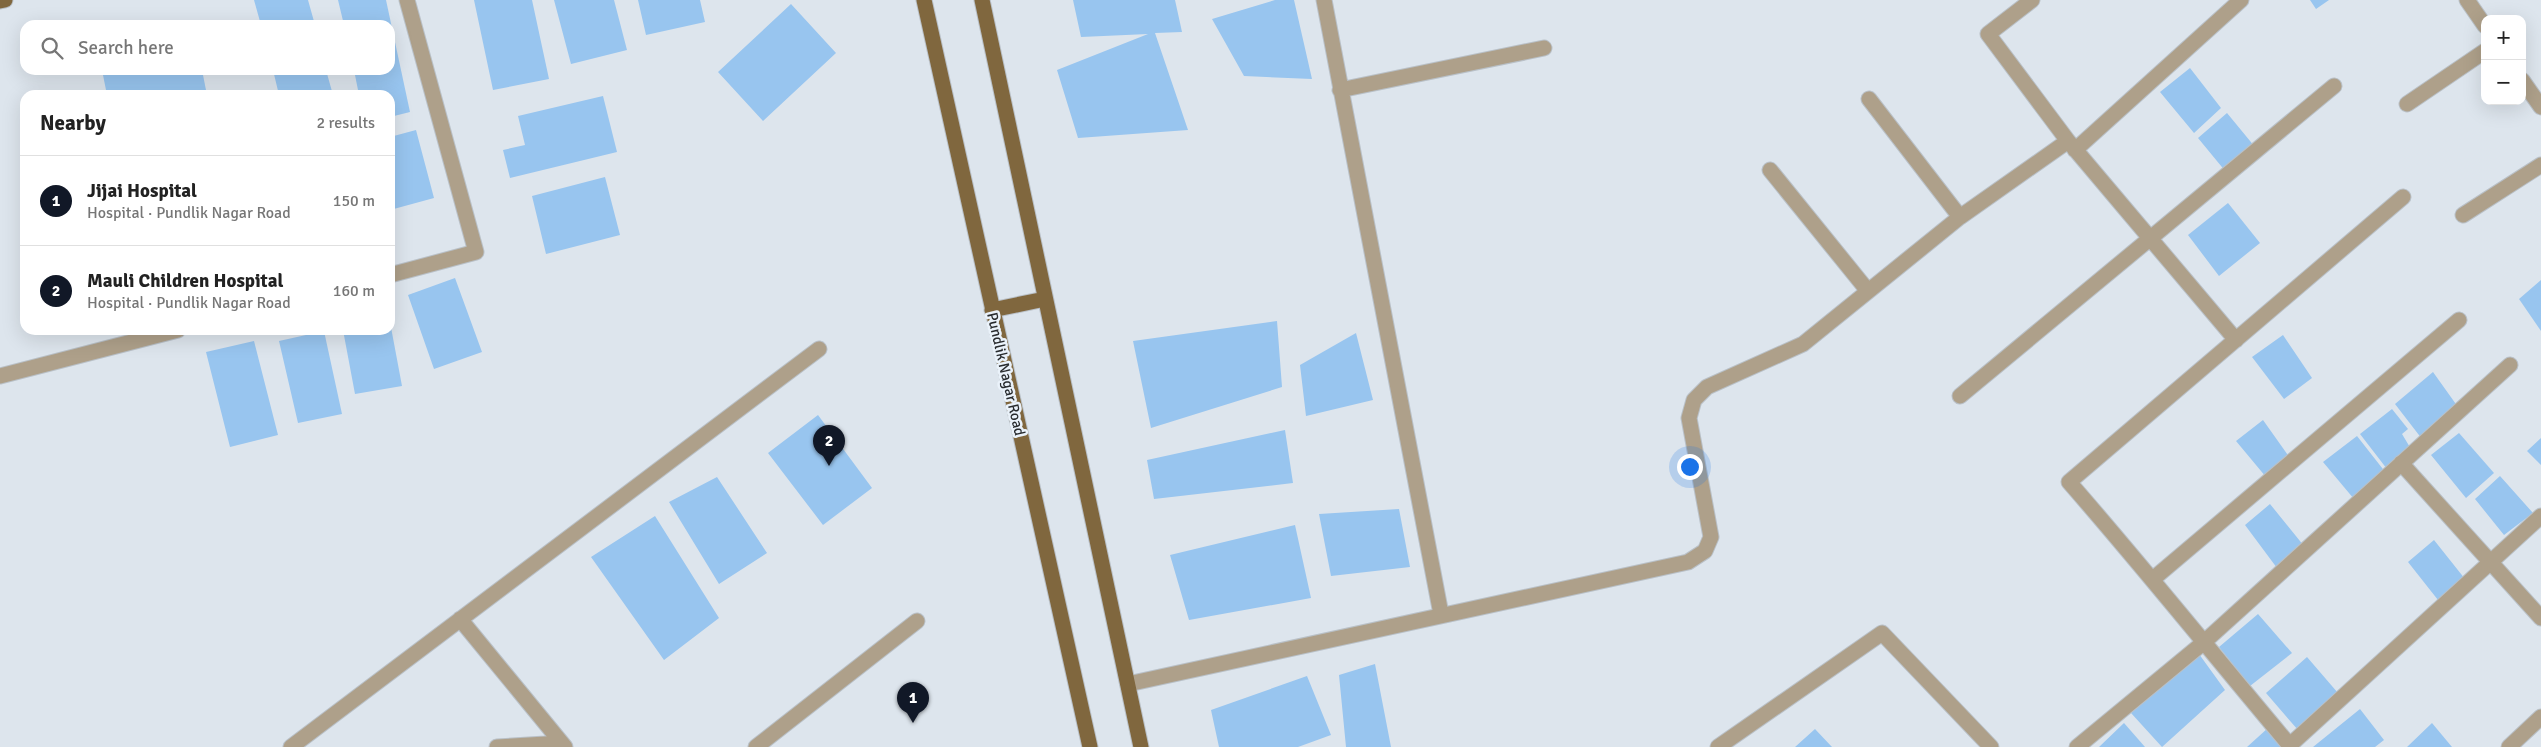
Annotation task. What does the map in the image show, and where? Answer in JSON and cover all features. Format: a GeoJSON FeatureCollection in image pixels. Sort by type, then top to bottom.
{"type":"FeatureCollection","features":[{"type":"Feature","properties":{"kind":"main road"},"geometry":{"type":"LineString","coordinates":[[0,1],[5,0]]}},
{"type":"Feature","properties":{"kind":"main road","name":"Pundlik Nagar Road"},"geometry":{"type":"LineString","coordinates":[[924,0],[1090,747]]}},
{"type":"Feature","properties":{"kind":"main road"},"geometry":{"type":"LineString","coordinates":[[982,0],[1141,747]]}},
{"type":"Feature","properties":{"kind":"main road"},"geometry":{"type":"LineString","coordinates":[[992,310],[1045,299]]}},
{"type":"Feature","properties":{"kind":"street"},"geometry":{"type":"LineString","coordinates":[[395,274],[476,252],[407,0]]}},
{"type":"Feature","properties":{"kind":"street"},"geometry":{"type":"LineString","coordinates":[[1324,0],[1441,614]]}},
{"type":"Feature","properties":{"kind":"street"},"geometry":{"type":"LineString","coordinates":[[2032,0],[1988,34],[2071,146],[2236,340]]}},
{"type":"Feature","properties":{"kind":"street"},"geometry":{"type":"LineString","coordinates":[[1128,684],[1441,614],[1688,562],[1705,551],[1711,537],[1689,418],[1694,400],[1707,387],[1803,344],[1960,217],[2071,146],[2241,0]]}},
{"type":"Feature","properties":{"kind":"street"},"geometry":{"type":"LineString","coordinates":[[2467,0],[2481,20]]}},
{"type":"Feature","properties":{"kind":"street"},"geometry":{"type":"LineString","coordinates":[[1340,90],[1544,48]]}},
{"type":"Feature","properties":{"kind":"street"},"geometry":{"type":"LineString","coordinates":[[2407,104],[2481,53]]}},
{"type":"Feature","properties":{"kind":"street"},"geometry":{"type":"LineString","coordinates":[[1960,396],[2334,86]]}},
{"type":"Feature","properties":{"kind":"street"},"geometry":{"type":"LineString","coordinates":[[2526,86],[2541,107]]}},
{"type":"Feature","properties":{"kind":"street"},"geometry":{"type":"LineString","coordinates":[[1869,99],[1960,217]]}},
{"type":"Feature","properties":{"kind":"street"},"geometry":{"type":"LineString","coordinates":[[2463,215],[2541,165]]}},
{"type":"Feature","properties":{"kind":"street"},"geometry":{"type":"LineString","coordinates":[[1770,170],[1868,291]]}},
{"type":"Feature","properties":{"kind":"street"},"geometry":{"type":"LineString","coordinates":[[2403,198],[2069,482],[2153,579],[2290,746],[2541,516]]}},
{"type":"Feature","properties":{"kind":"street"},"geometry":{"type":"LineString","coordinates":[[2153,579],[2459,320]]}},
{"type":"Feature","properties":{"kind":"street"},"geometry":{"type":"LineString","coordinates":[[0,376],[159,335]]}},
{"type":"Feature","properties":{"kind":"street"},"geometry":{"type":"LineString","coordinates":[[291,747],[819,349]]}},
{"type":"Feature","properties":{"kind":"street"},"geometry":{"type":"LineString","coordinates":[[2077,747],[2204,643],[2510,365]]}},
{"type":"Feature","properties":{"kind":"street"},"geometry":{"type":"LineString","coordinates":[[2401,463],[2541,618]]}},
{"type":"Feature","properties":{"kind":"street"},"geometry":{"type":"LineString","coordinates":[[460,619],[564,745]]}},
{"type":"Feature","properties":{"kind":"street"},"geometry":{"type":"LineString","coordinates":[[756,747],[917,622]]}},
{"type":"Feature","properties":{"kind":"street"},"geometry":{"type":"LineString","coordinates":[[1718,747],[1882,633],[1991,747]]}},
{"type":"Feature","properties":{"kind":"street"},"geometry":{"type":"LineString","coordinates":[[2508,747],[2541,717]]}},
{"type":"Feature","properties":{"kind":"street"},"geometry":{"type":"LineString","coordinates":[[497,747],[564,745]]}},
{"type":"Feature","properties":{"kind":"building"},"geometry":{"type":"Polygon","coordinates":[[[254,0],[308,0],[314,20],[260,20],[254,0]]]}},
{"type":"Feature","properties":{"kind":"building"},"geometry":{"type":"Polygon","coordinates":[[[338,0],[386,0],[390,20],[343,20],[338,0]]]}},
{"type":"Feature","properties":{"kind":"building"},"geometry":{"type":"Polygon","coordinates":[[[474,0],[532,0],[549,79],[493,90],[474,0]]]}},
{"type":"Feature","properties":{"kind":"building"},"geometry":{"type":"Polygon","coordinates":[[[554,0],[614,0],[627,50],[571,64],[554,0]]]}},
{"type":"Feature","properties":{"kind":"building"},"geometry":{"type":"Polygon","coordinates":[[[638,0],[700,0],[705,22],[646,35],[638,0]]]}},
{"type":"Feature","properties":{"kind":"building"},"geometry":{"type":"Polygon","coordinates":[[[1073,0],[1175,0],[1182,32],[1155,33],[1188,130],[1078,138],[1057,70],[1148,34],[1081,37],[1073,0]]]}},
{"type":"Feature","properties":{"kind":"building"},"geometry":{"type":"Polygon","coordinates":[[[1275,0],[1294,0],[1312,79],[1244,76],[1212,19],[1275,0]]]}},
{"type":"Feature","properties":{"kind":"building"},"geometry":{"type":"Polygon","coordinates":[[[2310,0],[2329,0],[2316,9],[2310,0]]]}},
{"type":"Feature","properties":{"kind":"building"},"geometry":{"type":"Polygon","coordinates":[[[791,4],[836,53],[763,121],[718,72],[791,4]]]}},
{"type":"Feature","properties":{"kind":"building"},"geometry":{"type":"Polygon","coordinates":[[[395,42],[410,112],[395,116],[395,90],[358,90],[355,75],[395,75],[395,42]]]}},
{"type":"Feature","properties":{"kind":"building"},"geometry":{"type":"Polygon","coordinates":[[[2190,68],[2221,108],[2194,133],[2160,92],[2190,68]]]}},
{"type":"Feature","properties":{"kind":"building"},"geometry":{"type":"Polygon","coordinates":[[[103,75],[203,75],[206,90],[106,90],[103,75]]]}},
{"type":"Feature","properties":{"kind":"building"},"geometry":{"type":"Polygon","coordinates":[[[274,75],[327,75],[332,90],[278,90],[274,75]]]}},
{"type":"Feature","properties":{"kind":"building"},"geometry":{"type":"Polygon","coordinates":[[[603,96],[617,152],[510,178],[503,150],[525,145],[518,116],[603,96]]]}},
{"type":"Feature","properties":{"kind":"building"},"geometry":{"type":"Polygon","coordinates":[[[2227,113],[2255,147],[2226,172],[2198,138],[2227,113]]]}},
{"type":"Feature","properties":{"kind":"building"},"geometry":{"type":"Polygon","coordinates":[[[416,130],[434,198],[395,209],[395,136],[416,130]]]}},
{"type":"Feature","properties":{"kind":"building"},"geometry":{"type":"Polygon","coordinates":[[[605,177],[620,235],[546,254],[532,196],[605,177]]]}},
{"type":"Feature","properties":{"kind":"building"},"geometry":{"type":"Polygon","coordinates":[[[2228,203],[2260,243],[2219,276],[2188,235],[2228,203]]]}},
{"type":"Feature","properties":{"kind":"building"},"geometry":{"type":"Polygon","coordinates":[[[455,278],[482,352],[434,369],[408,295],[455,278]]]}},
{"type":"Feature","properties":{"kind":"building"},"geometry":{"type":"Polygon","coordinates":[[[2541,280],[2541,331],[2519,299],[2541,280]]]}},
{"type":"Feature","properties":{"kind":"building"},"geometry":{"type":"Polygon","coordinates":[[[1277,321],[1282,387],[1151,428],[1133,341],[1277,321]]]}},
{"type":"Feature","properties":{"kind":"building"},"geometry":{"type":"Polygon","coordinates":[[[1356,333],[1373,400],[1306,416],[1300,365],[1356,333]]]}},
{"type":"Feature","properties":{"kind":"building"},"geometry":{"type":"Polygon","coordinates":[[[306,335],[325,335],[342,414],[298,423],[279,341],[306,335]]]}},
{"type":"Feature","properties":{"kind":"building"},"geometry":{"type":"Polygon","coordinates":[[[344,335],[392,335],[402,386],[355,394],[344,335]]]}},
{"type":"Feature","properties":{"kind":"building"},"geometry":{"type":"Polygon","coordinates":[[[2283,335],[2312,378],[2284,399],[2252,357],[2283,335]]]}},
{"type":"Feature","properties":{"kind":"building"},"geometry":{"type":"Polygon","coordinates":[[[254,341],[278,435],[230,447],[206,352],[254,341]]]}},
{"type":"Feature","properties":{"kind":"building"},"geometry":{"type":"Polygon","coordinates":[[[2433,372],[2458,407],[2422,439],[2395,404],[2433,372]]]}},
{"type":"Feature","properties":{"kind":"building"},"geometry":{"type":"Polygon","coordinates":[[[2392,409],[2408,429],[2402,434],[2411,449],[2387,469],[2360,434],[2392,409]]]}},
{"type":"Feature","properties":{"kind":"building"},"geometry":{"type":"Polygon","coordinates":[[[818,415],[872,488],[823,525],[768,453],[818,415]]]}},
{"type":"Feature","properties":{"kind":"building"},"geometry":{"type":"Polygon","coordinates":[[[2263,420],[2290,458],[2266,477],[2236,441],[2263,420]]]}},
{"type":"Feature","properties":{"kind":"building"},"geometry":{"type":"Polygon","coordinates":[[[1285,430],[1293,483],[1154,499],[1147,460],[1285,430]]]}},
{"type":"Feature","properties":{"kind":"building"},"geometry":{"type":"Polygon","coordinates":[[[2459,433],[2494,473],[2466,498],[2431,455],[2459,433]]]}},
{"type":"Feature","properties":{"kind":"building"},"geometry":{"type":"Polygon","coordinates":[[[2357,436],[2386,473],[2354,499],[2323,462],[2357,436]]]}},
{"type":"Feature","properties":{"kind":"building"},"geometry":{"type":"Polygon","coordinates":[[[2541,438],[2541,465],[2527,451],[2541,438]]]}},
{"type":"Feature","properties":{"kind":"building"},"geometry":{"type":"Polygon","coordinates":[[[2500,476],[2533,513],[2504,535],[2475,499],[2500,476]]]}},
{"type":"Feature","properties":{"kind":"building"},"geometry":{"type":"Polygon","coordinates":[[[717,477],[767,553],[719,584],[669,502],[717,477]]]}},
{"type":"Feature","properties":{"kind":"building"},"geometry":{"type":"Polygon","coordinates":[[[2270,504],[2304,546],[2277,568],[2245,525],[2270,504]]]}},
{"type":"Feature","properties":{"kind":"building"},"geometry":{"type":"Polygon","coordinates":[[[1399,509],[1410,567],[1331,576],[1319,514],[1399,509]]]}},
{"type":"Feature","properties":{"kind":"building"},"geometry":{"type":"Polygon","coordinates":[[[655,516],[719,618],[664,660],[591,557],[655,516]]]}},
{"type":"Feature","properties":{"kind":"building"},"geometry":{"type":"Polygon","coordinates":[[[1295,525],[1311,598],[1189,620],[1170,555],[1295,525]]]}},
{"type":"Feature","properties":{"kind":"building"},"geometry":{"type":"Polygon","coordinates":[[[2434,540],[2465,579],[2438,600],[2408,562],[2434,540]]]}},
{"type":"Feature","properties":{"kind":"building"},"geometry":{"type":"Polygon","coordinates":[[[2258,614],[2292,653],[2250,686],[2219,647],[2258,614]]]}},
{"type":"Feature","properties":{"kind":"building"},"geometry":{"type":"Polygon","coordinates":[[[2199,654],[2225,690],[2162,747],[2131,713],[2199,654]]]}},
{"type":"Feature","properties":{"kind":"building"},"geometry":{"type":"Polygon","coordinates":[[[2307,657],[2338,693],[2298,730],[2266,693],[2307,657]]]}},
{"type":"Feature","properties":{"kind":"building"},"geometry":{"type":"Polygon","coordinates":[[[1375,664],[1391,747],[1346,747],[1339,675],[1375,664]]]}},
{"type":"Feature","properties":{"kind":"building"},"geometry":{"type":"Polygon","coordinates":[[[1307,676],[1331,735],[1298,747],[1219,747],[1211,710],[1307,676]]]}},
{"type":"Feature","properties":{"kind":"building"},"geometry":{"type":"Polygon","coordinates":[[[2360,709],[2384,740],[2375,747],[2313,747],[2360,709]]]}},
{"type":"Feature","properties":{"kind":"building"},"geometry":{"type":"Polygon","coordinates":[[[2124,723],[2145,747],[2099,747],[2124,723]]]}},
{"type":"Feature","properties":{"kind":"building"},"geometry":{"type":"Polygon","coordinates":[[[2432,723],[2452,747],[2407,747],[2432,723]]]}},
{"type":"Feature","properties":{"kind":"building"},"geometry":{"type":"Polygon","coordinates":[[[2268,728],[2285,747],[2247,747],[2268,728]]]}},
{"type":"Feature","properties":{"kind":"building"},"geometry":{"type":"Polygon","coordinates":[[[1815,729],[1832,747],[1795,747],[1815,729]]]}},
{"type":"Feature","properties":{"kind":"place","name":"Mauli Children Hospital"},"geometry":{"type":"Point","coordinates":[829,466]}},
{"type":"Feature","properties":{"kind":"place","name":"Jijai Hospital"},"geometry":{"type":"Point","coordinates":[913,723]}}]}
